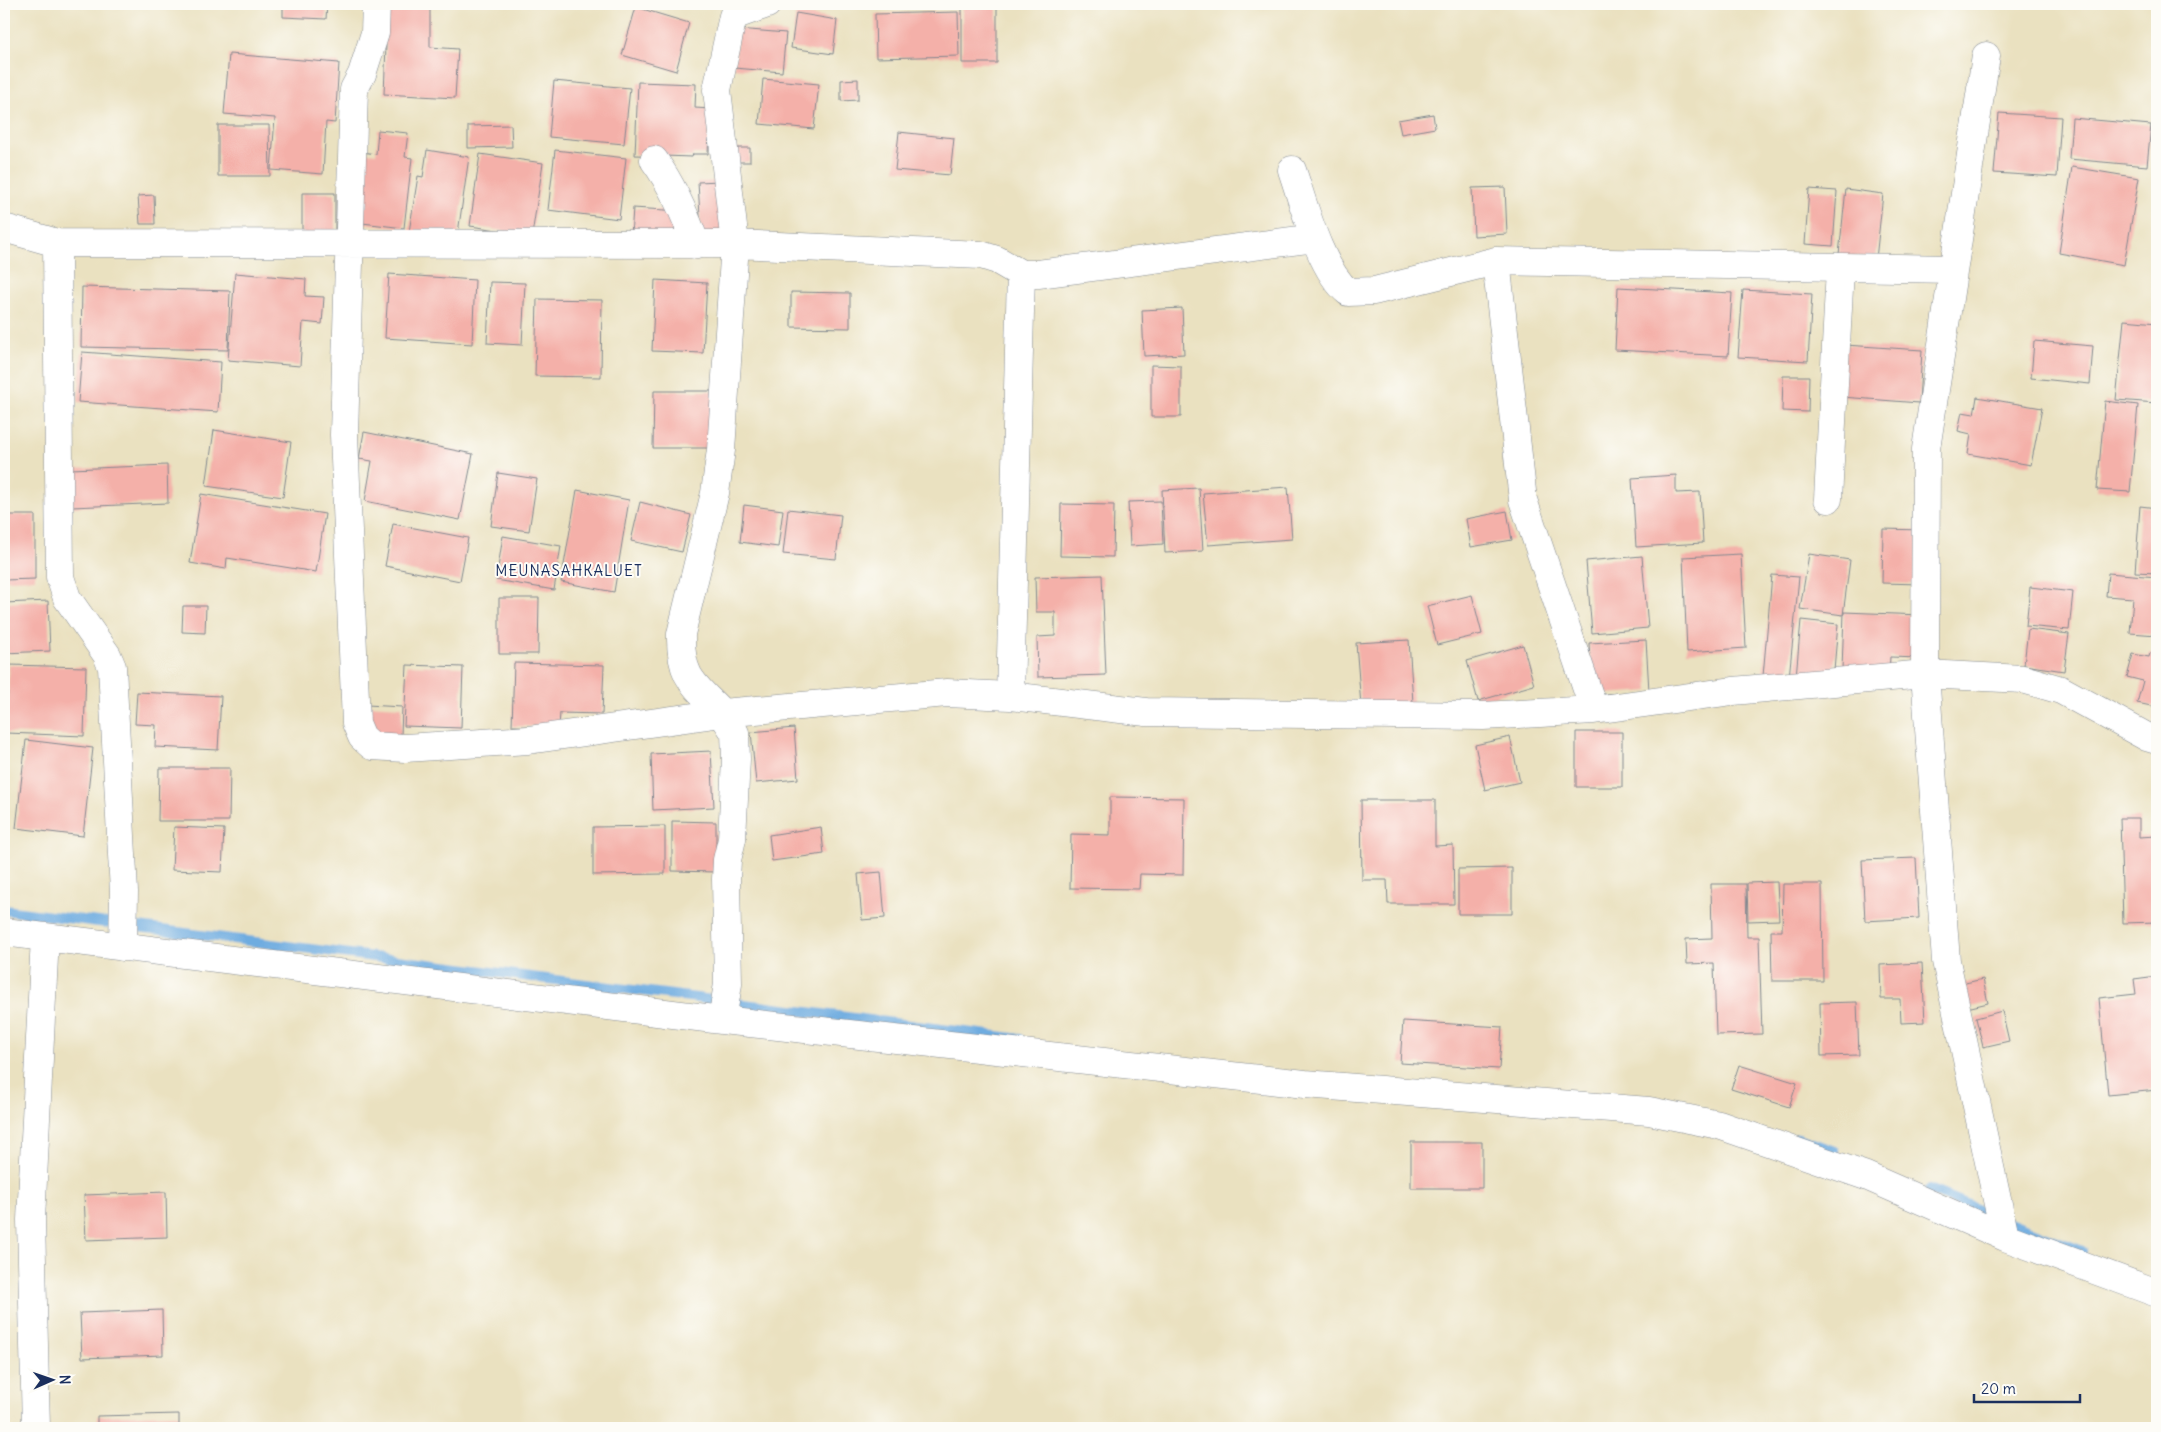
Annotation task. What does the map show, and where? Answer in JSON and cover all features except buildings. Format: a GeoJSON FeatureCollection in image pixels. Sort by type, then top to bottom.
{"type":"FeatureCollection","features":[{"type":"Feature","properties":{"kind":"street"},"geometry":{"type":"LineString","coordinates":[[376,4],[375,33],[362,74],[354,89],[344,435],[353,692],[356,723],[362,737],[372,746],[405,748],[528,740],[722,713],[947,693],[1010,696],[1146,712],[1483,716],[1594,710],[1733,690],[1925,674],[2023,679],[2061,690],[2157,740]]}},
{"type":"Feature","properties":{"kind":"street"},"geometry":{"type":"LineString","coordinates":[[725,1005],[726,879],[727,860],[732,839],[736,759],[735,733],[722,713],[688,678],[680,657],[681,634],[715,493],[721,450],[735,244],[717,90],[733,16],[767,4]]}},
{"type":"Feature","properties":{"kind":"street"},"geometry":{"type":"LineString","coordinates":[[1986,56],[1926,449],[1925,674],[1946,961],[2004,1237]]}},
{"type":"Feature","properties":{"kind":"street"},"geometry":{"type":"LineString","coordinates":[[654,160],[665,175],[685,214],[696,245]]}},
{"type":"Feature","properties":{"kind":"street"},"geometry":{"type":"LineString","coordinates":[[1292,170],[1315,238],[1337,283],[1348,292],[1374,291],[1496,261],[1840,269],[1953,269]]}},
{"type":"Feature","properties":{"kind":"street"},"geometry":{"type":"LineString","coordinates":[[4,228],[57,243],[735,244],[981,254],[997,260],[1021,274],[1046,273],[1315,238]]}},
{"type":"Feature","properties":{"kind":"street"},"geometry":{"type":"LineString","coordinates":[[57,243],[60,576],[67,598],[107,655],[112,667],[124,929]]}},
{"type":"Feature","properties":{"kind":"street"},"geometry":{"type":"LineString","coordinates":[[1496,261],[1523,500],[1594,710]]}},
{"type":"Feature","properties":{"kind":"street"},"geometry":{"type":"LineString","coordinates":[[1828,499],[1840,269]]}},
{"type":"Feature","properties":{"kind":"street"},"geometry":{"type":"LineString","coordinates":[[1010,696],[1021,274]]}},
{"type":"Feature","properties":{"kind":"street"},"geometry":{"type":"LineString","coordinates":[[4,932],[45,937],[124,929],[725,1005],[1305,1084],[1649,1110],[1719,1124],[1866,1176],[2004,1237],[2157,1293]]}},
{"type":"Feature","properties":{"kind":"street"},"geometry":{"type":"LineString","coordinates":[[36,1428],[31,1220],[45,937]]}},
{"type":"Feature","properties":{"kind":"waterway"},"geometry":{"type":"LineString","coordinates":[[4,910],[1020,1039]]}},
{"type":"Feature","properties":{"kind":"waterway"},"geometry":{"type":"LineString","coordinates":[[1798,1138],[1834,1151]]}},
{"type":"Feature","properties":{"kind":"waterway"},"geometry":{"type":"LineString","coordinates":[[1929,1189],[1990,1214]]}},
{"type":"Feature","properties":{"kind":"waterway"},"geometry":{"type":"LineString","coordinates":[[2009,1222],[2082,1251]]}},
{"type":"Feature","properties":{"kind":"district","name":"MEUNASAHKALUET"},"geometry":{"type":"Point","coordinates":[569,570]}}]}
